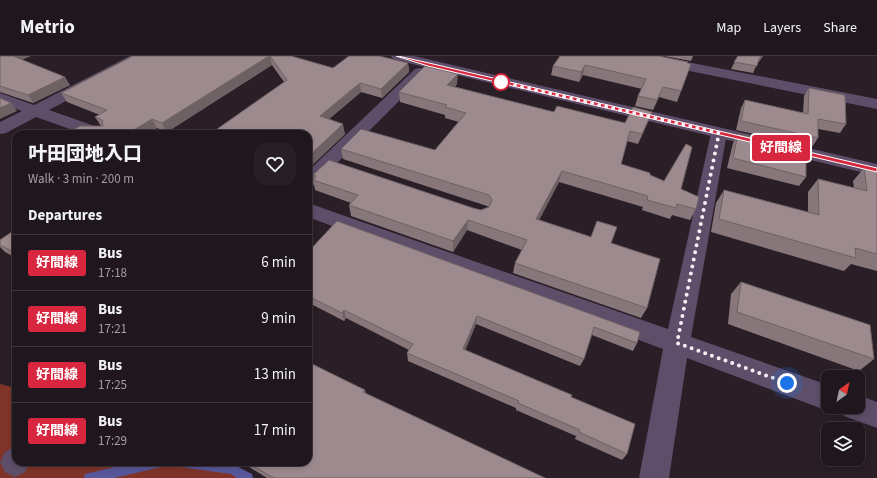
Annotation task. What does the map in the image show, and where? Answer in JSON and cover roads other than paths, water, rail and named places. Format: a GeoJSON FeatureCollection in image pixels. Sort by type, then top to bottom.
{"type":"FeatureCollection","features":[{"type":"Feature","properties":{"kind":"street"},"geometry":{"type":"LineString","coordinates":[[0,129],[141,56]]}},
{"type":"Feature","properties":{"kind":"street"},"geometry":{"type":"LineString","coordinates":[[398,56],[877,170]]}},
{"type":"Feature","properties":{"kind":"street"},"geometry":{"type":"LineString","coordinates":[[635,56],[877,104]]}},
{"type":"Feature","properties":{"kind":"street"},"geometry":{"type":"LineString","coordinates":[[312,177],[428,64]]}},
{"type":"Feature","properties":{"kind":"street"},"geometry":{"type":"LineString","coordinates":[[0,98],[89,130]]}},
{"type":"Feature","properties":{"kind":"street"},"geometry":{"type":"LineString","coordinates":[[654,478],[677,343],[719,133]]}},
{"type":"Feature","properties":{"kind":"street"},"geometry":{"type":"LineString","coordinates":[[328,162],[349,170]]}},
{"type":"Feature","properties":{"kind":"street"},"geometry":{"type":"LineString","coordinates":[[312,211],[821,395]]}},
{"type":"Feature","properties":{"kind":"street"},"geometry":{"type":"LineString","coordinates":[[865,411],[877,415]]}},
{"type":"Feature","properties":{"kind":"waterway"},"geometry":{"type":"LineString","coordinates":[[89,478],[143,466]]}},
{"type":"Feature","properties":{"kind":"waterway"},"geometry":{"type":"LineString","coordinates":[[210,466],[232,469],[248,478]]}}]}
